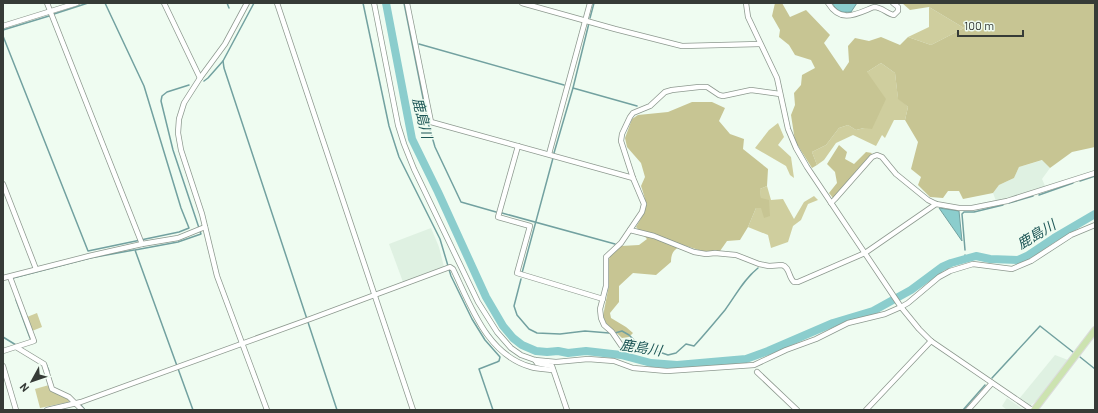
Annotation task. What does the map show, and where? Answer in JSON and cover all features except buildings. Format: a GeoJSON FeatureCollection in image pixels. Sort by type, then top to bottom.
{"type":"FeatureCollection","features":[{"type":"Feature","properties":{"kind":"main road"},"geometry":{"type":"LineString","coordinates":[[1033,410],[1095,330]]}},
{"type":"Feature","properties":{"kind":"street"},"geometry":{"type":"LineString","coordinates":[[47,3],[142,244]]}},
{"type":"Feature","properties":{"kind":"street"},"geometry":{"type":"LineString","coordinates":[[3,26],[77,3]]}},
{"type":"Feature","properties":{"kind":"street"},"geometry":{"type":"LineString","coordinates":[[164,3],[200,78]]}},
{"type":"Feature","properties":{"kind":"street"},"geometry":{"type":"LineString","coordinates":[[247,3],[225,44],[184,103],[179,119],[178,133],[181,150],[217,276],[267,410]]}},
{"type":"Feature","properties":{"kind":"street"},"geometry":{"type":"LineString","coordinates":[[277,3],[413,410]]}},
{"type":"Feature","properties":{"kind":"street"},"geometry":{"type":"LineString","coordinates":[[374,3],[398,125],[414,169],[478,302],[496,332],[511,348],[521,355],[535,360],[556,362],[588,359],[614,361],[634,368],[667,371],[754,365],[786,350],[816,339],[848,323],[885,314],[902,306],[908,303],[939,277],[950,271],[973,264],[1012,269],[1031,261],[1071,235],[1095,225]]}},
{"type":"Feature","properties":{"kind":"street"},"geometry":{"type":"LineString","coordinates":[[407,3],[431,122],[633,178]]}},
{"type":"Feature","properties":{"kind":"street"},"geometry":{"type":"LineString","coordinates":[[522,3],[682,46],[760,44]]}},
{"type":"Feature","properties":{"kind":"street"},"geometry":{"type":"LineString","coordinates":[[549,154],[590,3]]}},
{"type":"Feature","properties":{"kind":"street"},"geometry":{"type":"LineString","coordinates":[[746,3],[748,17],[777,78],[788,129],[796,148],[831,203],[893,294],[919,329],[931,341],[1033,410]]}},
{"type":"Feature","properties":{"kind":"street"},"geometry":{"type":"LineString","coordinates":[[828,3],[836,13],[841,15],[854,15],[874,7],[878,7],[890,15],[894,15],[898,11],[898,7],[894,3]]}},
{"type":"Feature","properties":{"kind":"street"},"geometry":{"type":"LineString","coordinates":[[623,348],[612,332],[604,325],[601,318],[600,309],[606,286],[606,257],[621,242],[630,230],[642,212],[644,204],[633,178],[621,142],[622,134],[633,113],[650,106],[665,92],[699,87],[706,88],[722,96],[751,90],[780,94]]}},
{"type":"Feature","properties":{"kind":"street"},"geometry":{"type":"LineString","coordinates":[[518,146],[498,217],[530,226],[517,274],[603,299]]}},
{"type":"Feature","properties":{"kind":"street"},"geometry":{"type":"LineString","coordinates":[[831,203],[872,157],[877,155],[882,157],[896,174],[928,200],[936,204],[959,208],[972,208],[1007,201],[1095,172]]}},
{"type":"Feature","properties":{"kind":"street"},"geometry":{"type":"LineString","coordinates":[[3,184],[36,269]]}},
{"type":"Feature","properties":{"kind":"street"},"geometry":{"type":"LineString","coordinates":[[630,230],[654,236],[694,252],[736,255],[759,264],[769,266],[782,265],[787,268],[790,279],[794,282],[798,282],[865,253],[936,204]]}},
{"type":"Feature","properties":{"kind":"street"},"geometry":{"type":"LineString","coordinates":[[3,278],[142,244],[178,238],[204,228]]}},
{"type":"Feature","properties":{"kind":"street"},"geometry":{"type":"LineString","coordinates":[[47,410],[81,402],[450,267],[453,269],[479,322],[489,337],[502,351],[512,360],[532,368],[553,370]]}},
{"type":"Feature","properties":{"kind":"street"},"geometry":{"type":"LineString","coordinates":[[3,351],[34,341],[10,277]]}},
{"type":"Feature","properties":{"kind":"street"},"geometry":{"type":"LineString","coordinates":[[866,410],[931,341]]}},
{"type":"Feature","properties":{"kind":"street"},"geometry":{"type":"LineString","coordinates":[[18,347],[44,364],[52,389],[69,397],[82,410]]}},
{"type":"Feature","properties":{"kind":"street"},"geometry":{"type":"LineString","coordinates":[[535,360],[537,363],[552,366],[567,410]]}},
{"type":"Feature","properties":{"kind":"street"},"geometry":{"type":"LineString","coordinates":[[3,366],[16,410]]}},
{"type":"Feature","properties":{"kind":"street"},"geometry":{"type":"LineString","coordinates":[[757,372],[797,410]]}},
{"type":"Feature","properties":{"kind":"street"},"geometry":{"type":"LineString","coordinates":[[968,410],[992,383]]}},
{"type":"Feature","properties":{"kind":"shaded area"},"geometry":{"type":"Polygon","coordinates":[[[775,3],[782,3],[790,17],[806,10],[830,35],[824,43],[843,71],[849,62],[848,46],[855,38],[869,41],[881,37],[900,45],[908,37],[931,45],[964,28],[929,7],[910,10],[902,3],[1095,3],[1095,147],[1072,152],[1050,168],[1042,160],[1019,167],[1014,178],[999,185],[993,193],[963,199],[959,191],[948,191],[943,198],[930,197],[918,185],[921,177],[911,169],[918,142],[905,120],[908,107],[898,99],[895,73],[881,63],[867,72],[886,99],[872,129],[864,128],[856,130],[848,125],[839,128],[826,145],[812,152],[817,165],[812,168],[795,141],[791,115],[795,105],[794,93],[801,85],[802,75],[815,68],[811,60],[795,55],[789,45],[779,37],[780,30],[772,16],[775,3]]]}},
{"type":"Feature","properties":{"kind":"shaded area"},"geometry":{"type":"Polygon","coordinates":[[[692,102],[712,102],[725,108],[719,121],[730,134],[744,139],[743,149],[768,169],[767,186],[760,189],[761,198],[769,200],[770,216],[764,218],[761,208],[756,208],[748,227],[740,240],[727,241],[720,251],[702,251],[683,245],[675,250],[672,254],[671,262],[656,275],[633,273],[619,286],[619,302],[610,313],[611,318],[633,333],[629,337],[622,338],[606,323],[603,316],[609,285],[608,262],[611,254],[621,246],[639,245],[647,239],[636,227],[645,207],[645,198],[641,186],[645,177],[641,163],[627,147],[625,138],[632,119],[638,115],[668,112],[692,102]]]}},
{"type":"Feature","properties":{"kind":"shaded area"},"geometry":{"type":"Polygon","coordinates":[[[839,145],[847,152],[845,159],[854,164],[866,152],[872,153],[833,198],[829,193],[837,183],[835,172],[827,164],[839,145]]]}},
{"type":"Feature","properties":{"kind":"shaded area"},"geometry":{"type":"Polygon","coordinates":[[[1043,160],[1050,168],[1042,179],[1046,188],[996,201],[993,193],[999,185],[1014,178],[1019,167],[1043,160]]]}},
{"type":"Feature","properties":{"kind":"shaded area"},"geometry":{"type":"Polygon","coordinates":[[[431,228],[439,247],[444,267],[403,282],[389,244],[431,228]]]}},
{"type":"Feature","properties":{"kind":"shaded area"},"geometry":{"type":"Polygon","coordinates":[[[1055,355],[1068,360],[1039,399],[1031,405],[1026,404],[1019,399],[1055,355]]]}},
{"type":"Feature","properties":{"kind":"shaded area"},"geometry":{"type":"Polygon","coordinates":[[[1007,398],[1024,410],[1007,410],[1002,406],[1007,398]]]}},
{"type":"Feature","properties":{"kind":"green space"},"geometry":{"type":"Polygon","coordinates":[[[929,7],[964,28],[931,45],[908,37],[929,27],[929,7]]]}},
{"type":"Feature","properties":{"kind":"green space"},"geometry":{"type":"Polygon","coordinates":[[[881,63],[895,73],[898,98],[908,107],[905,120],[894,120],[885,138],[882,135],[876,146],[853,135],[836,143],[824,160],[817,165],[812,152],[826,145],[839,128],[848,125],[856,130],[864,128],[867,72],[881,63]]]}},
{"type":"Feature","properties":{"kind":"green space"},"geometry":{"type":"Polygon","coordinates":[[[778,123],[784,137],[778,145],[791,157],[794,178],[790,175],[786,166],[755,148],[769,130],[778,123]]]}},
{"type":"Feature","properties":{"kind":"green space"},"geometry":{"type":"Polygon","coordinates":[[[767,186],[771,200],[783,199],[794,219],[804,202],[814,196],[818,200],[808,204],[801,220],[793,226],[788,242],[771,248],[768,235],[748,227],[756,208],[761,208],[760,189],[767,186]]]}},
{"type":"Feature","properties":{"kind":"green space"},"geometry":{"type":"Polygon","coordinates":[[[37,313],[42,327],[32,331],[27,317],[37,313]]]}},
{"type":"Feature","properties":{"kind":"green space"},"geometry":{"type":"Polygon","coordinates":[[[49,385],[52,391],[68,399],[69,402],[40,408],[35,389],[49,385]]]}},
{"type":"Feature","properties":{"kind":"water"},"geometry":{"type":"Polygon","coordinates":[[[832,3],[857,3],[851,12],[842,12],[832,3]]]}},
{"type":"Feature","properties":{"kind":"water"},"geometry":{"type":"Polygon","coordinates":[[[939,208],[959,211],[962,241],[939,208]]]}},
{"type":"Feature","properties":{"kind":"waterway"},"geometry":{"type":"LineString","coordinates":[[54,14],[88,3]]}},
{"type":"Feature","properties":{"kind":"waterway"},"geometry":{"type":"LineString","coordinates":[[3,36],[88,251],[179,232],[189,228],[181,208],[144,86],[105,3]]}},
{"type":"Feature","properties":{"kind":"waterway"},"geometry":{"type":"LineString","coordinates":[[227,3],[229,8]]}},
{"type":"Feature","properties":{"kind":"waterway"},"geometry":{"type":"LineString","coordinates":[[254,3],[223,61],[224,68],[337,410]]}},
{"type":"Feature","properties":{"kind":"waterway"},"geometry":{"type":"LineString","coordinates":[[363,3],[389,126],[399,157],[440,239],[451,276],[472,319],[485,340],[500,357],[499,361],[479,369],[493,410]]}},
{"type":"Feature","properties":{"kind":"waterway","name":"鹿島川"},"geometry":{"type":"LineString","coordinates":[[386,3],[412,139],[486,297],[503,326],[513,338],[522,345],[536,351],[558,351],[568,353],[586,351],[621,355],[651,363],[677,365],[746,359],[833,323],[873,311],[911,290],[942,267],[951,263],[976,256],[990,259],[1018,260],[1095,214]]}},
{"type":"Feature","properties":{"kind":"waterway"},"geometry":{"type":"LineString","coordinates":[[404,3],[428,123],[435,147],[461,202],[496,212]]}},
{"type":"Feature","properties":{"kind":"waterway"},"geometry":{"type":"LineString","coordinates":[[590,18],[594,3]]}},
{"type":"Feature","properties":{"kind":"waterway"},"geometry":{"type":"LineString","coordinates":[[3,30],[49,16]]}},
{"type":"Feature","properties":{"kind":"waterway"},"geometry":{"type":"LineString","coordinates":[[554,153],[573,88],[589,23]]}},
{"type":"Feature","properties":{"kind":"waterway"},"geometry":{"type":"LineString","coordinates":[[419,44],[564,85]]}},
{"type":"Feature","properties":{"kind":"waterway"},"geometry":{"type":"LineString","coordinates":[[204,81],[223,61]]}},
{"type":"Feature","properties":{"kind":"waterway"},"geometry":{"type":"LineString","coordinates":[[189,85],[167,92],[162,96],[161,101],[173,150],[201,234],[178,242],[135,250],[193,410]]}},
{"type":"Feature","properties":{"kind":"waterway"},"geometry":{"type":"LineString","coordinates":[[573,88],[637,106]]}},
{"type":"Feature","properties":{"kind":"waterway"},"geometry":{"type":"LineString","coordinates":[[522,273],[553,158]]}},
{"type":"Feature","properties":{"kind":"waterway"},"geometry":{"type":"LineString","coordinates":[[1080,181],[1095,176]]}},
{"type":"Feature","properties":{"kind":"waterway"},"geometry":{"type":"LineString","coordinates":[[1039,195],[1073,183]]}},
{"type":"Feature","properties":{"kind":"waterway"},"geometry":{"type":"LineString","coordinates":[[1009,203],[1033,196]]}},
{"type":"Feature","properties":{"kind":"waterway"},"geometry":{"type":"LineString","coordinates":[[965,250],[962,214],[964,212],[974,212],[1003,205]]}},
{"type":"Feature","properties":{"kind":"waterway"},"geometry":{"type":"LineString","coordinates":[[502,213],[615,244]]}},
{"type":"Feature","properties":{"kind":"waterway"},"geometry":{"type":"LineString","coordinates":[[13,278],[90,258],[134,250]]}},
{"type":"Feature","properties":{"kind":"waterway"},"geometry":{"type":"LineString","coordinates":[[615,333],[622,331],[629,335],[639,345],[668,355],[676,353],[686,344],[694,346],[725,310],[744,282],[758,268]]}},
{"type":"Feature","properties":{"kind":"waterway"},"geometry":{"type":"LineString","coordinates":[[521,279],[514,306],[517,315],[529,329],[537,333],[560,334],[585,331],[609,333]]}},
{"type":"Feature","properties":{"kind":"waterway"},"geometry":{"type":"LineString","coordinates":[[16,300],[30,338]]}},
{"type":"Feature","properties":{"kind":"waterway"},"geometry":{"type":"LineString","coordinates":[[992,378],[1040,326],[1073,352]]}},
{"type":"Feature","properties":{"kind":"waterway"},"geometry":{"type":"LineString","coordinates":[[3,337],[16,345]]}},
{"type":"Feature","properties":{"kind":"waterway"},"geometry":{"type":"LineString","coordinates":[[1080,357],[1095,369]]}},
{"type":"Feature","properties":{"kind":"waterway"},"geometry":{"type":"LineString","coordinates":[[46,364],[49,371]]}},
{"type":"Feature","properties":{"kind":"waterway"},"geometry":{"type":"LineString","coordinates":[[963,410],[985,385]]}},
{"type":"Feature","properties":{"kind":"waterway"},"geometry":{"type":"LineString","coordinates":[[80,404],[85,410]]}}]}
